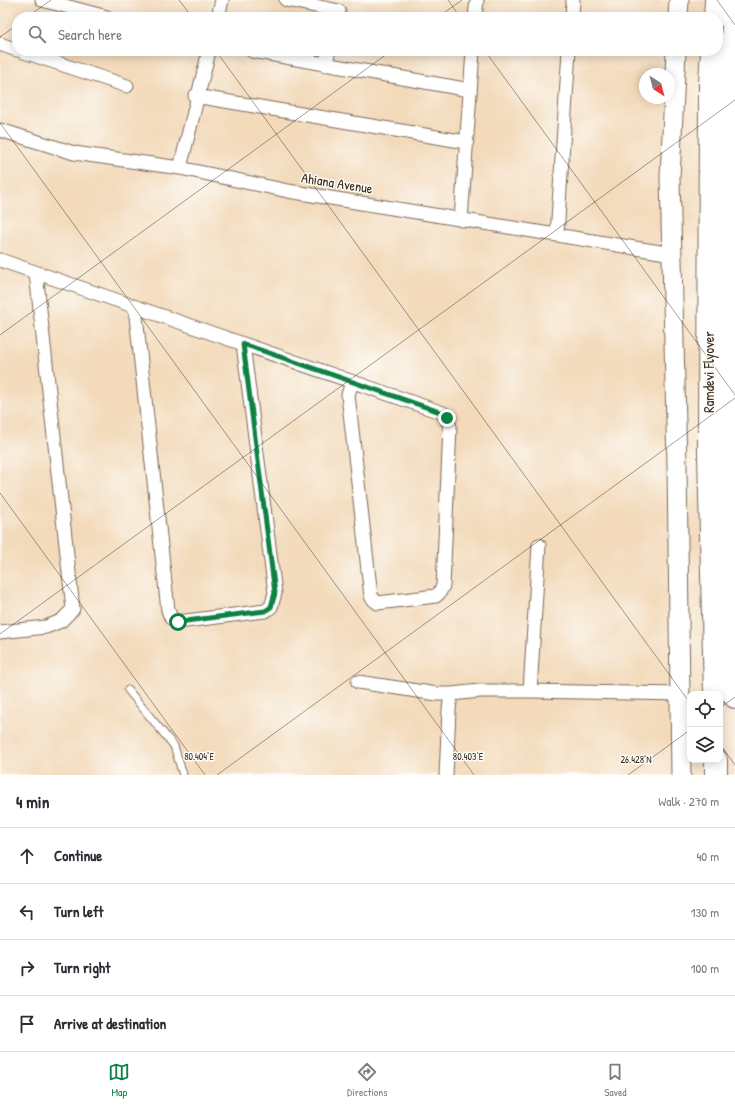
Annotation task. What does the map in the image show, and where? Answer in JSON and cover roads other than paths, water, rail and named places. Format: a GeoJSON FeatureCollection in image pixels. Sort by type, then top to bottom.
{"type":"FeatureCollection","features":[{"type":"Feature","properties":{"kind":"highway"},"geometry":{"type":"LineString","coordinates":[[715,12],[716,0]]}},
{"type":"Feature","properties":{"kind":"highway","name":"Ramdevi Flyover"},"geometry":{"type":"LineString","coordinates":[[735,8],[732,37],[730,442],[735,697]]}},
{"type":"Feature","properties":{"kind":"highway","name":"Ramdevi Flyover"},"geometry":{"type":"LineString","coordinates":[[712,56],[710,82],[709,455],[714,691]]}},
{"type":"Feature","properties":{"kind":"highway"},"geometry":{"type":"LineString","coordinates":[[716,763],[716,775]]}},
{"type":"Feature","properties":{"kind":"main road"},"geometry":{"type":"LineString","coordinates":[[678,12],[679,0]]}},
{"type":"Feature","properties":{"kind":"main road"},"geometry":{"type":"LineString","coordinates":[[676,56],[670,177],[677,465],[681,775]]}},
{"type":"Feature","properties":{"kind":"street"},"geometry":{"type":"LineString","coordinates":[[42,0],[88,12]]}},
{"type":"Feature","properties":{"kind":"street"},"geometry":{"type":"LineString","coordinates":[[219,12],[222,0]]}},
{"type":"Feature","properties":{"kind":"street"},"geometry":{"type":"LineString","coordinates":[[286,0],[339,9]]}},
{"type":"Feature","properties":{"kind":"street"},"geometry":{"type":"LineString","coordinates":[[476,12],[477,0]]}},
{"type":"Feature","properties":{"kind":"street"},"geometry":{"type":"LineString","coordinates":[[572,12],[573,0]]}},
{"type":"Feature","properties":{"kind":"street"},"geometry":{"type":"LineString","coordinates":[[0,44],[12,48]]}},
{"type":"Feature","properties":{"kind":"street"},"geometry":{"type":"LineString","coordinates":[[36,56],[127,86]]}},
{"type":"Feature","properties":{"kind":"street"},"geometry":{"type":"LineString","coordinates":[[180,168],[196,97],[208,56]]}},
{"type":"Feature","properties":{"kind":"street"},"geometry":{"type":"LineString","coordinates":[[278,56],[470,90]]}},
{"type":"Feature","properties":{"kind":"street"},"geometry":{"type":"LineString","coordinates":[[325,65],[328,56]]}},
{"type":"Feature","properties":{"kind":"street"},"geometry":{"type":"LineString","coordinates":[[461,220],[473,56]]}},
{"type":"Feature","properties":{"kind":"street"},"geometry":{"type":"LineString","coordinates":[[557,235],[569,56]]}},
{"type":"Feature","properties":{"kind":"street"},"geometry":{"type":"LineString","coordinates":[[196,97],[466,142]]}},
{"type":"Feature","properties":{"kind":"street","name":"Ahiana Avenue"},"geometry":{"type":"LineString","coordinates":[[0,130],[74,153],[180,168],[288,191],[672,254]]}},
{"type":"Feature","properties":{"kind":"street"},"geometry":{"type":"LineString","coordinates":[[0,260],[443,413],[449,423],[443,586],[440,593],[436,596],[378,602],[371,596],[348,395],[352,382]]}},
{"type":"Feature","properties":{"kind":"street"},"geometry":{"type":"LineString","coordinates":[[0,632],[46,627],[61,621],[72,609],[36,272]]}},
{"type":"Feature","properties":{"kind":"street"},"geometry":{"type":"LineString","coordinates":[[136,307],[168,610],[171,618],[178,622],[265,611],[271,607],[275,593],[243,344]]}},
{"type":"Feature","properties":{"kind":"street"},"geometry":{"type":"LineString","coordinates":[[530,691],[539,545]]}},
{"type":"Feature","properties":{"kind":"street"},"geometry":{"type":"LineString","coordinates":[[358,682],[438,694],[480,691],[530,691],[680,694]]}},
{"type":"Feature","properties":{"kind":"street"},"geometry":{"type":"LineString","coordinates":[[446,775],[449,710],[452,694]]}},
{"type":"Feature","properties":{"kind":"lane"},"geometry":{"type":"LineString","coordinates":[[128,690],[174,746],[183,775]]}}]}
